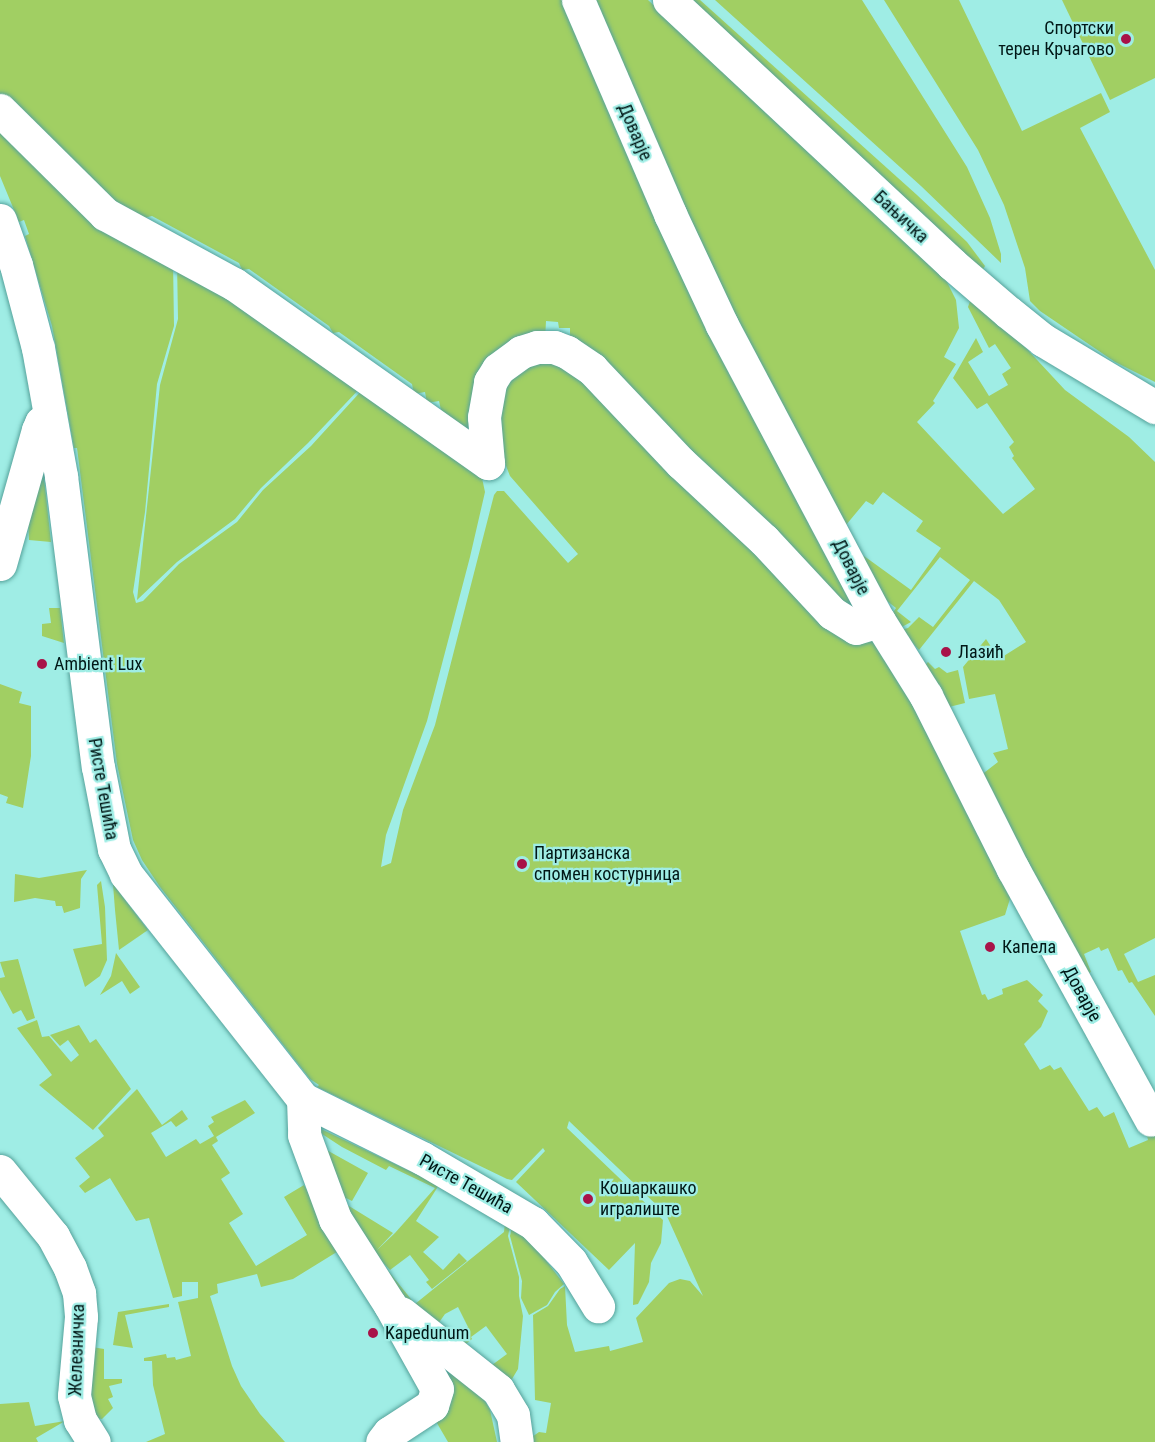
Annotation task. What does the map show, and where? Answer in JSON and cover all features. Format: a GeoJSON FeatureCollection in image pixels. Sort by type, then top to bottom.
{"type":"FeatureCollection","features":[{"type":"Feature","properties":{"kind":"street","name":"Доварје"},"geometry":{"type":"LineString","coordinates":[[578,0],[670,214],[722,325],[879,621],[926,696],[1013,869],[1151,1120]]}},
{"type":"Feature","properties":{"kind":"street","name":"Бањичка"},"geometry":{"type":"LineString","coordinates":[[669,0],[927,241],[1008,312],[1043,340],[1155,407]]}},
{"type":"Feature","properties":{"kind":"street"},"geometry":{"type":"LineString","coordinates":[[0,110],[105,214],[234,284],[488,463],[484,417],[485,399],[490,382],[498,369],[521,351],[537,347],[554,347],[574,355],[592,369],[681,463],[759,535],[832,613],[856,628],[879,621]]}},
{"type":"Feature","properties":{"kind":"street","name":"Ристе Тешића"},"geometry":{"type":"LineString","coordinates":[[0,220],[29,311],[50,417],[61,476],[98,767],[114,849],[126,874],[303,1099],[422,1158],[533,1223],[571,1262],[598,1306]]}},
{"type":"Feature","properties":{"kind":"street"},"geometry":{"type":"LineString","coordinates":[[0,564],[35,437],[41,423],[50,417]]}},
{"type":"Feature","properties":{"kind":"street"},"geometry":{"type":"LineString","coordinates":[[303,1099],[304,1136],[328,1203],[435,1383],[437,1395],[428,1408],[389,1433],[382,1442]]}},
{"type":"Feature","properties":{"kind":"street","name":"Железничка"},"geometry":{"type":"LineString","coordinates":[[0,1171],[53,1236],[79,1293],[81,1317],[74,1396],[80,1420],[93,1442]]}},
{"type":"Feature","properties":{"kind":"street"},"geometry":{"type":"LineString","coordinates":[[390,1305],[498,1390],[513,1416],[517,1442]]}},
{"type":"Feature","properties":{"kind":"green space"},"geometry":{"type":"Polygon","coordinates":[[[0,0],[570,0],[845,569],[856,616],[570,345],[570,328],[559,328],[558,322],[546,321],[545,340],[535,340],[475,424],[465,432],[444,424],[439,401],[427,403],[425,392],[414,394],[412,384],[339,332],[333,333],[329,326],[249,269],[242,270],[239,263],[152,216],[136,220],[0,99],[0,0]]]}},
{"type":"Feature","properties":{"kind":"green space"},"geometry":{"type":"Polygon","coordinates":[[[585,0],[648,0],[944,276],[956,300],[959,328],[944,357],[956,364],[933,401],[935,403],[917,422],[1003,514],[1035,489],[1012,458],[1014,456],[1009,447],[1014,442],[987,403],[977,409],[953,378],[976,338],[983,352],[968,362],[989,396],[1008,385],[1002,374],[1011,368],[995,344],[989,348],[968,307],[970,301],[1026,348],[1065,390],[1129,437],[1155,462],[1155,938],[1124,954],[1138,982],[1155,975],[1155,1016],[1132,982],[1129,983],[1122,970],[1118,971],[1108,948],[1101,951],[1099,947],[1084,954],[1091,972],[1081,977],[976,779],[998,762],[993,753],[1008,749],[995,694],[969,699],[963,667],[986,639],[999,659],[1026,642],[999,600],[974,581],[919,650],[901,630],[908,628],[919,617],[933,627],[970,580],[940,557],[897,611],[911,622],[900,628],[890,617],[896,608],[873,590],[858,564],[864,556],[911,590],[941,548],[916,531],[923,521],[883,492],[873,505],[866,501],[841,531],[741,346],[585,0]]]}},
{"type":"Feature","properties":{"kind":"green space"},"geometry":{"type":"Polygon","coordinates":[[[689,0],[700,0],[917,195],[967,242],[985,266],[982,271],[689,0]]]}},
{"type":"Feature","properties":{"kind":"green space"},"geometry":{"type":"Polygon","coordinates":[[[715,0],[862,0],[967,167],[990,218],[1001,254],[1001,263],[921,186],[715,0]]]}},
{"type":"Feature","properties":{"kind":"green space"},"geometry":{"type":"Polygon","coordinates":[[[884,0],[959,0],[1022,131],[1101,93],[1110,112],[1080,128],[1155,270],[1155,382],[1115,362],[1040,311],[1030,301],[1025,268],[1004,205],[978,150],[884,0]]]}},
{"type":"Feature","properties":{"kind":"green space","name":"Спортски терен Крчагово"},"geometry":{"type":"Polygon","coordinates":[[[1062,0],[1155,0],[1155,78],[1110,100],[1062,0]]]}},
{"type":"Feature","properties":{"kind":"green space"},"geometry":{"type":"Polygon","coordinates":[[[0,122],[173,260],[174,326],[157,384],[145,512],[133,592],[136,603],[143,601],[179,564],[237,522],[263,490],[311,446],[363,389],[482,478],[485,492],[470,557],[427,721],[386,835],[381,867],[391,863],[403,810],[435,725],[494,495],[497,491],[504,491],[568,563],[578,554],[510,476],[499,448],[500,379],[553,355],[868,640],[880,643],[1013,889],[1005,915],[960,931],[982,995],[985,994],[988,1000],[1003,994],[1002,989],[1027,980],[1043,995],[1038,1001],[1048,1011],[1041,1027],[1024,1044],[1040,1070],[1050,1065],[1054,1070],[1061,1067],[1089,1111],[1097,1107],[1104,1117],[1114,1112],[1129,1148],[1148,1140],[1147,1136],[1155,1133],[1155,1442],[532,1442],[532,1437],[539,1432],[546,1433],[551,1403],[535,1400],[533,1315],[548,1306],[560,1289],[565,1286],[567,1325],[575,1352],[609,1346],[610,1351],[643,1342],[636,1318],[669,1283],[680,1279],[690,1281],[703,1296],[666,1214],[569,1121],[567,1128],[663,1220],[661,1243],[651,1263],[649,1282],[638,1304],[633,1305],[635,1243],[609,1270],[516,1182],[545,1151],[543,1148],[512,1180],[507,1179],[317,1087],[319,1085],[310,1079],[160,887],[142,860],[133,840],[117,764],[77,448],[74,448],[52,326],[25,236],[29,234],[24,220],[19,222],[0,176],[0,122]]]}},
{"type":"Feature","properties":{"kind":"green space"},"geometry":{"type":"Polygon","coordinates":[[[177,261],[363,385],[261,488],[235,519],[177,562],[137,600],[160,385],[178,319],[177,261]]]}},
{"type":"Feature","properties":{"kind":"green space"},"geometry":{"type":"Polygon","coordinates":[[[41,454],[51,542],[29,540],[28,518],[41,454]]]}},
{"type":"Feature","properties":{"kind":"green space"},"geometry":{"type":"Polygon","coordinates":[[[49,608],[60,608],[64,643],[42,636],[42,624],[51,623],[49,608]]]}},
{"type":"Feature","properties":{"kind":"green space"},"geometry":{"type":"Polygon","coordinates":[[[928,662],[935,669],[939,667],[947,673],[958,670],[965,703],[941,709],[919,671],[928,662]]]}},
{"type":"Feature","properties":{"kind":"green space"},"geometry":{"type":"Polygon","coordinates":[[[0,684],[22,692],[19,703],[31,706],[31,756],[23,808],[6,803],[8,797],[0,794],[0,684]]]}},
{"type":"Feature","properties":{"kind":"green space"},"geometry":{"type":"Polygon","coordinates":[[[87,870],[81,879],[80,908],[64,913],[62,906],[56,906],[55,901],[35,898],[14,902],[15,874],[39,878],[87,870]]]}},
{"type":"Feature","properties":{"kind":"green space"},"geometry":{"type":"Polygon","coordinates":[[[101,881],[105,907],[107,960],[100,976],[85,987],[73,949],[102,944],[97,885],[101,881]]]}},
{"type":"Feature","properties":{"kind":"green space"},"geometry":{"type":"Polygon","coordinates":[[[113,884],[148,930],[119,950],[115,910],[113,884]]]}},
{"type":"Feature","properties":{"kind":"green space"},"geometry":{"type":"Polygon","coordinates":[[[116,953],[140,987],[130,994],[122,981],[100,995],[111,976],[116,953]]]}},
{"type":"Feature","properties":{"kind":"green space"},"geometry":{"type":"Polygon","coordinates":[[[18,959],[35,1018],[27,1021],[21,1010],[13,1014],[0,990],[0,978],[5,977],[0,962],[18,959]]]}},
{"type":"Feature","properties":{"kind":"green space"},"geometry":{"type":"Polygon","coordinates":[[[37,1020],[42,1037],[49,1036],[71,1062],[79,1055],[68,1040],[60,1046],[50,1035],[79,1025],[90,1043],[96,1039],[131,1089],[93,1130],[39,1085],[52,1075],[17,1028],[37,1020]]]}},
{"type":"Feature","properties":{"kind":"green space"},"geometry":{"type":"Polygon","coordinates":[[[137,1089],[162,1125],[182,1110],[188,1119],[176,1127],[171,1121],[151,1133],[166,1157],[196,1139],[200,1144],[214,1136],[208,1126],[214,1122],[211,1117],[245,1100],[255,1113],[216,1137],[218,1141],[212,1145],[230,1173],[221,1179],[243,1214],[229,1223],[256,1266],[307,1235],[284,1197],[304,1185],[340,1250],[293,1279],[261,1287],[257,1274],[217,1284],[218,1293],[210,1296],[232,1366],[241,1386],[260,1414],[285,1442],[146,1442],[165,1434],[153,1385],[152,1361],[144,1361],[144,1358],[166,1354],[167,1358],[175,1357],[176,1360],[191,1356],[178,1302],[198,1298],[198,1282],[182,1282],[182,1296],[173,1298],[149,1218],[136,1221],[110,1178],[85,1193],[79,1186],[90,1177],[75,1158],[104,1136],[98,1128],[137,1089]]]}},
{"type":"Feature","properties":{"kind":"green space"},"geometry":{"type":"Polygon","coordinates":[[[321,1129],[439,1185],[416,1221],[439,1237],[423,1252],[443,1270],[459,1253],[467,1261],[432,1289],[426,1282],[429,1280],[410,1255],[390,1270],[373,1252],[415,1304],[504,1232],[505,1223],[510,1226],[508,1236],[519,1277],[519,1296],[523,1316],[518,1369],[512,1379],[507,1381],[484,1366],[490,1362],[492,1365],[507,1354],[486,1326],[461,1348],[446,1337],[468,1327],[458,1307],[445,1314],[435,1328],[403,1302],[342,1207],[349,1206],[393,1233],[376,1251],[395,1233],[435,1188],[389,1166],[386,1170],[342,1147],[319,1132],[321,1129]]]}},
{"type":"Feature","properties":{"kind":"green space"},"geometry":{"type":"Polygon","coordinates":[[[323,1148],[368,1173],[352,1201],[346,1198],[339,1203],[323,1148]]]}},
{"type":"Feature","properties":{"kind":"green space"},"geometry":{"type":"Polygon","coordinates":[[[512,1227],[534,1245],[564,1284],[555,1292],[547,1305],[529,1315],[521,1298],[522,1281],[510,1236],[512,1227]]]}},
{"type":"Feature","properties":{"kind":"green space"},"geometry":{"type":"Polygon","coordinates":[[[169,1304],[169,1307],[125,1315],[133,1348],[113,1345],[118,1312],[169,1304]]]}},
{"type":"Feature","properties":{"kind":"green space"},"geometry":{"type":"Polygon","coordinates":[[[86,1346],[104,1349],[104,1379],[122,1379],[122,1383],[109,1386],[113,1397],[108,1399],[113,1408],[102,1419],[96,1418],[81,1401],[86,1346]]]}},
{"type":"Feature","properties":{"kind":"green space"},"geometry":{"type":"Polygon","coordinates":[[[430,1348],[480,1392],[490,1410],[497,1442],[448,1442],[434,1418],[430,1348]]]}},
{"type":"Feature","properties":{"kind":"green space"},"geometry":{"type":"Polygon","coordinates":[[[29,1402],[35,1426],[65,1421],[36,1438],[38,1442],[0,1442],[0,1404],[29,1402]]]}},
{"type":"Feature","properties":{"kind":"place","name":"Спортски терен Крчагово"},"geometry":{"type":"Point","coordinates":[1126,39]}},
{"type":"Feature","properties":{"kind":"place","name":"Лазић"},"geometry":{"type":"Point","coordinates":[946,652]}},
{"type":"Feature","properties":{"kind":"place","name":"Ambient Lux"},"geometry":{"type":"Point","coordinates":[42,664]}},
{"type":"Feature","properties":{"kind":"place","name":"Партизанска спомен костурница"},"geometry":{"type":"Point","coordinates":[522,864]}},
{"type":"Feature","properties":{"kind":"place","name":"Капела"},"geometry":{"type":"Point","coordinates":[990,947]}},
{"type":"Feature","properties":{"kind":"place","name":"Кошаркашко игралиште"},"geometry":{"type":"Point","coordinates":[588,1199]}},
{"type":"Feature","properties":{"kind":"place","name":"Kapedunum"},"geometry":{"type":"Point","coordinates":[373,1333]}}]}
